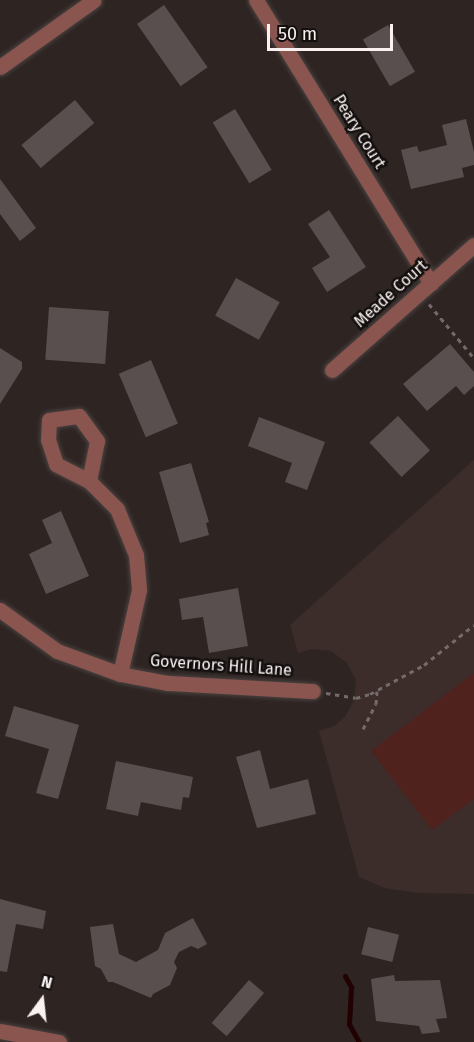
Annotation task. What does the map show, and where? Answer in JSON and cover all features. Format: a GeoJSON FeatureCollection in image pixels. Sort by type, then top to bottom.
{"type":"FeatureCollection","features":[{"type":"Feature","properties":{"kind":"street"},"geometry":{"type":"LineString","coordinates":[[0,67],[94,0]]}},
{"type":"Feature","properties":{"kind":"street","name":"Peary Court"},"geometry":{"type":"LineString","coordinates":[[256,0],[431,282]]}},
{"type":"Feature","properties":{"kind":"street","name":"Meade Court"},"geometry":{"type":"LineString","coordinates":[[332,370],[474,245]]}},
{"type":"Feature","properties":{"kind":"street"},"geometry":{"type":"LineString","coordinates":[[89,481],[117,509],[136,555],[139,590],[120,674]]}},
{"type":"Feature","properties":{"kind":"street","name":"Governors Hill Lane"},"geometry":{"type":"LineString","coordinates":[[0,610],[57,651],[120,674],[168,683],[313,691]]}},
{"type":"Feature","properties":{"kind":"street"},"geometry":{"type":"LineString","coordinates":[[0,1030],[59,1042]]}},
{"type":"Feature","properties":{"kind":"path"},"geometry":{"type":"LineString","coordinates":[[419,293],[474,358]]}},
{"type":"Feature","properties":{"kind":"path"},"geometry":{"type":"LineString","coordinates":[[313,691],[356,698],[376,691],[424,665],[474,625]]}},
{"type":"Feature","properties":{"kind":"path"},"geometry":{"type":"LineString","coordinates":[[363,729],[376,704],[376,691]]}},
{"type":"Feature","properties":{"kind":"shaded area"},"geometry":{"type":"Polygon","coordinates":[[[474,460],[474,894],[417,893],[385,888],[359,877],[319,731],[334,726],[345,717],[354,700],[356,680],[347,663],[331,651],[311,649],[298,653],[290,625],[474,460]]]}},
{"type":"Feature","properties":{"kind":"shaded area"},"geometry":{"type":"Polygon","coordinates":[[[474,673],[474,799],[432,830],[371,751],[474,673]]]}},
{"type":"Feature","properties":{"kind":"building"},"geometry":{"type":"Polygon","coordinates":[[[164,5],[208,67],[181,86],[137,24],[164,5]]]}},
{"type":"Feature","properties":{"kind":"building"},"geometry":{"type":"Polygon","coordinates":[[[388,25],[415,72],[390,86],[363,40],[388,25]]]}},
{"type":"Feature","properties":{"kind":"building"},"geometry":{"type":"Polygon","coordinates":[[[75,100],[94,123],[41,168],[21,145],[75,100]]]}},
{"type":"Feature","properties":{"kind":"building"},"geometry":{"type":"Polygon","coordinates":[[[235,109],[272,170],[249,183],[213,122],[235,109]]]}},
{"type":"Feature","properties":{"kind":"building"},"geometry":{"type":"Polygon","coordinates":[[[466,119],[474,152],[474,165],[462,168],[464,177],[411,189],[401,150],[417,146],[419,152],[447,145],[442,125],[466,119]]]}},
{"type":"Feature","properties":{"kind":"building"},"geometry":{"type":"Polygon","coordinates":[[[0,179],[36,228],[20,241],[0,214],[0,179]]]}},
{"type":"Feature","properties":{"kind":"building"},"geometry":{"type":"Polygon","coordinates":[[[329,210],[366,267],[327,292],[312,268],[330,257],[308,224],[329,210]]]}},
{"type":"Feature","properties":{"kind":"building"},"geometry":{"type":"Polygon","coordinates":[[[236,278],[280,302],[259,340],[215,316],[236,278]]]}},
{"type":"Feature","properties":{"kind":"building"},"geometry":{"type":"Polygon","coordinates":[[[49,307],[109,311],[105,364],[45,360],[49,307]]]}},
{"type":"Feature","properties":{"kind":"building"},"geometry":{"type":"Polygon","coordinates":[[[450,344],[474,372],[474,386],[464,395],[456,386],[427,411],[403,384],[450,344]]]}},
{"type":"Feature","properties":{"kind":"building"},"geometry":{"type":"Polygon","coordinates":[[[0,348],[22,362],[22,369],[0,404],[0,348]]]}},
{"type":"Feature","properties":{"kind":"building"},"geometry":{"type":"Polygon","coordinates":[[[151,360],[178,424],[146,437],[119,374],[151,360]]]}},
{"type":"Feature","properties":{"kind":"building"},"geometry":{"type":"Polygon","coordinates":[[[398,416],[430,450],[402,477],[369,443],[398,416]]]}},
{"type":"Feature","properties":{"kind":"building"},"geometry":{"type":"Polygon","coordinates":[[[259,417],[325,442],[307,490],[285,482],[292,463],[248,446],[259,417]]]}},
{"type":"Feature","properties":{"kind":"building"},"geometry":{"type":"Polygon","coordinates":[[[191,463],[209,522],[206,523],[209,535],[180,543],[159,472],[191,463]]]}},
{"type":"Feature","properties":{"kind":"building"},"geometry":{"type":"Polygon","coordinates":[[[61,511],[89,576],[46,594],[29,554],[52,543],[42,520],[61,511]]]}},
{"type":"Feature","properties":{"kind":"building"},"geometry":{"type":"Polygon","coordinates":[[[238,588],[248,646],[209,653],[203,617],[182,620],[179,599],[238,588]]]}},
{"type":"Feature","properties":{"kind":"building"},"geometry":{"type":"Polygon","coordinates":[[[14,706],[79,725],[58,799],[36,793],[49,749],[5,736],[14,706]]]}},
{"type":"Feature","properties":{"kind":"building"},"geometry":{"type":"Polygon","coordinates":[[[260,750],[270,789],[308,779],[316,814],[257,828],[236,757],[260,750]]]}},
{"type":"Feature","properties":{"kind":"building"},"geometry":{"type":"Polygon","coordinates":[[[116,761],[193,777],[189,798],[183,797],[181,810],[141,802],[138,816],[106,809],[116,761]]]}},
{"type":"Feature","properties":{"kind":"building"},"geometry":{"type":"Polygon","coordinates":[[[0,899],[46,911],[43,929],[16,924],[7,972],[0,971],[0,899]]]}},
{"type":"Feature","properties":{"kind":"building"},"geometry":{"type":"Polygon","coordinates":[[[193,918],[207,944],[198,949],[191,946],[179,952],[174,962],[177,968],[170,985],[153,994],[151,998],[108,982],[101,969],[95,966],[90,927],[113,924],[119,954],[136,962],[158,950],[165,933],[193,918]]]}},
{"type":"Feature","properties":{"kind":"building"},"geometry":{"type":"Polygon","coordinates":[[[368,927],[399,935],[392,962],[361,954],[368,927]]]}},
{"type":"Feature","properties":{"kind":"building"},"geometry":{"type":"Polygon","coordinates":[[[394,975],[395,981],[440,980],[447,1018],[436,1019],[440,1032],[422,1034],[419,1026],[376,1021],[371,979],[394,975]]]}},
{"type":"Feature","properties":{"kind":"building"},"geometry":{"type":"Polygon","coordinates":[[[249,980],[264,993],[227,1036],[212,1023],[249,980]]]}},
{"type":"Feature","properties":{"kind":"waterway"},"geometry":{"type":"LineString","coordinates":[[345,976],[351,987],[349,1024],[359,1042]]}}]}
